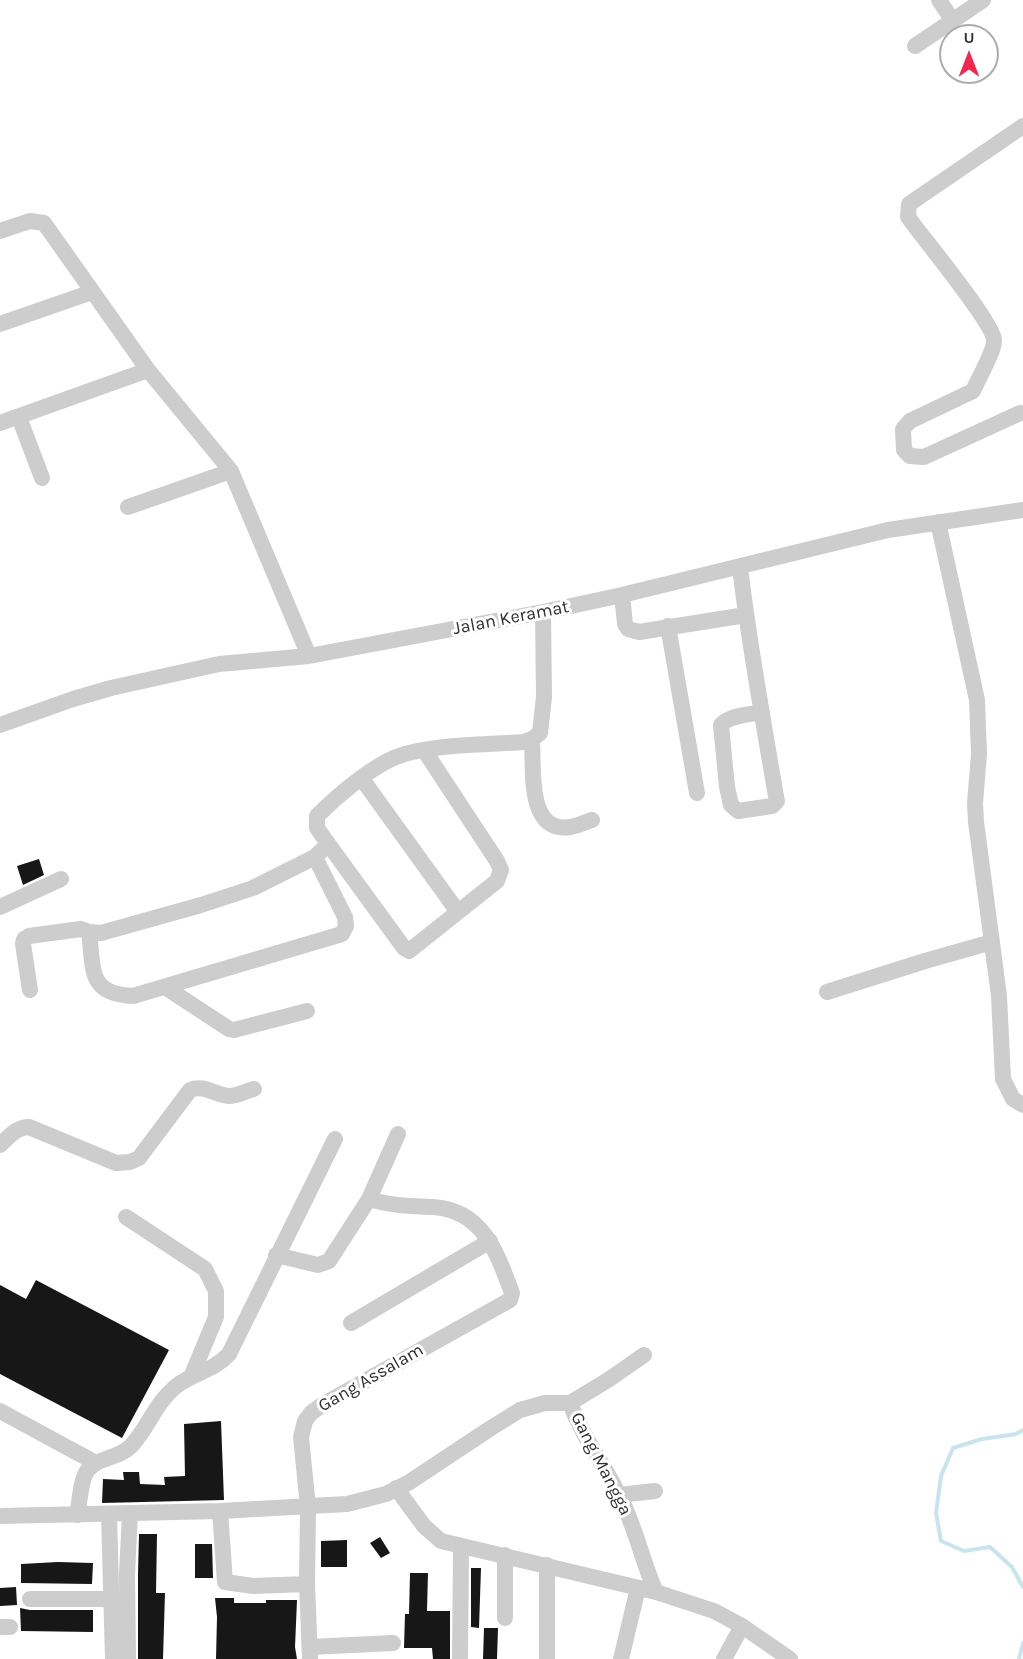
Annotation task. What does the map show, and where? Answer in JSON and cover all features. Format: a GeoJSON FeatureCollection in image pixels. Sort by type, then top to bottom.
{"type":"FeatureCollection","features":[{"type":"Feature","properties":{"kind":"street"},"geometry":{"type":"LineString","coordinates":[[939,0],[953,21]]}},
{"type":"Feature","properties":{"kind":"street"},"geometry":{"type":"LineString","coordinates":[[915,46],[983,0]]}},
{"type":"Feature","properties":{"kind":"street"},"geometry":{"type":"LineString","coordinates":[[1020,413],[924,457],[910,456],[904,450],[903,429],[910,422],[973,391],[994,349],[994,338],[984,318],[908,217],[909,204],[1023,126]]}},
{"type":"Feature","properties":{"kind":"street"},"geometry":{"type":"LineString","coordinates":[[0,231],[30,221],[44,223],[148,370],[231,471],[309,656]]}},
{"type":"Feature","properties":{"kind":"street"},"geometry":{"type":"LineString","coordinates":[[0,324],[92,292]]}},
{"type":"Feature","properties":{"kind":"street"},"geometry":{"type":"LineString","coordinates":[[0,423],[148,370]]}},
{"type":"Feature","properties":{"kind":"street"},"geometry":{"type":"LineString","coordinates":[[19,417],[42,478]]}},
{"type":"Feature","properties":{"kind":"street"},"geometry":{"type":"LineString","coordinates":[[128,507],[231,471]]}},
{"type":"Feature","properties":{"kind":"street","name":"Jalan Keramat"},"geometry":{"type":"LineString","coordinates":[[0,725],[111,688],[198,668],[309,656],[543,612],[888,530],[1023,510]]}},
{"type":"Feature","properties":{"kind":"street"},"geometry":{"type":"LineString","coordinates":[[938,522],[976,700],[979,754],[975,803],[976,822],[999,996],[1004,1079],[1013,1099],[1023,1105]]}},
{"type":"Feature","properties":{"kind":"street"},"geometry":{"type":"LineString","coordinates":[[740,567],[777,801],[772,807],[738,812],[731,805],[727,787],[721,725],[730,718],[762,712]]}},
{"type":"Feature","properties":{"kind":"street"},"geometry":{"type":"LineString","coordinates":[[622,595],[625,624],[628,629],[639,632],[746,615]]}},
{"type":"Feature","properties":{"kind":"street"},"geometry":{"type":"LineString","coordinates":[[424,750],[500,866],[500,875],[497,881],[411,950],[407,950],[328,845],[317,828],[317,816],[332,801],[385,762],[409,753],[424,750],[523,742],[540,733],[543,718],[543,612]]}},
{"type":"Feature","properties":{"kind":"street"},"geometry":{"type":"LineString","coordinates":[[668,626],[697,794]]}},
{"type":"Feature","properties":{"kind":"street"},"geometry":{"type":"LineString","coordinates":[[532,739],[536,804],[542,817],[548,824],[569,827],[592,820]]}},
{"type":"Feature","properties":{"kind":"street"},"geometry":{"type":"LineString","coordinates":[[362,779],[458,912]]}},
{"type":"Feature","properties":{"kind":"street"},"geometry":{"type":"LineString","coordinates":[[30,990],[23,944],[24,939],[29,936],[81,929],[101,933],[201,905],[253,888],[315,857],[328,845]]}},
{"type":"Feature","properties":{"kind":"street"},"geometry":{"type":"LineString","coordinates":[[89,932],[96,980],[105,991],[133,996],[342,934],[346,926],[345,918],[315,857]]}},
{"type":"Feature","properties":{"kind":"street"},"geometry":{"type":"LineString","coordinates":[[0,907],[61,879]]}},
{"type":"Feature","properties":{"kind":"street"},"geometry":{"type":"LineString","coordinates":[[827,992],[992,942]]}},
{"type":"Feature","properties":{"kind":"street"},"geometry":{"type":"LineString","coordinates":[[165,987],[234,1030],[307,1011]]}},
{"type":"Feature","properties":{"kind":"street"},"geometry":{"type":"LineString","coordinates":[[0,1145],[16,1130],[29,1127],[116,1162],[130,1162],[139,1158],[190,1090],[204,1088],[233,1096],[254,1089]]}},
{"type":"Feature","properties":{"kind":"street"},"geometry":{"type":"LineString","coordinates":[[276,1255],[318,1265],[329,1261],[369,1198],[398,1134]]}},
{"type":"Feature","properties":{"kind":"street"},"geometry":{"type":"LineString","coordinates":[[77,1515],[85,1475],[89,1468],[130,1448],[162,1400],[176,1386],[220,1364],[229,1354],[334,1139]]}},
{"type":"Feature","properties":{"kind":"street"},"geometry":{"type":"LineString","coordinates":[[351,1323],[490,1241],[479,1226],[446,1209],[402,1207],[369,1198]]}},
{"type":"Feature","properties":{"kind":"street"},"geometry":{"type":"LineString","coordinates":[[126,1217],[205,1269],[216,1291],[216,1317],[190,1377]]}},
{"type":"Feature","properties":{"kind":"street","name":"Gang Assalam"},"geometry":{"type":"LineString","coordinates":[[310,1653],[307,1584],[308,1507],[301,1437],[305,1421],[311,1413],[510,1300],[512,1293],[490,1241]]}},
{"type":"Feature","properties":{"kind":"street"},"geometry":{"type":"LineString","coordinates":[[0,1516],[220,1511],[308,1507],[366,1500],[396,1488],[432,1468],[520,1410],[545,1402],[570,1402],[608,1380],[644,1355]]}},
{"type":"Feature","properties":{"kind":"street","name":"Gang Mangga"},"geometry":{"type":"LineString","coordinates":[[570,1402],[579,1426],[619,1495],[635,1531],[644,1566],[656,1592]]}},
{"type":"Feature","properties":{"kind":"street"},"geometry":{"type":"LineString","coordinates":[[0,1411],[96,1463]]}},
{"type":"Feature","properties":{"kind":"street"},"geometry":{"type":"LineString","coordinates":[[396,1488],[432,1535],[441,1541],[656,1592],[714,1611],[742,1626],[789,1659]]}},
{"type":"Feature","properties":{"kind":"street"},"geometry":{"type":"LineString","coordinates":[[619,1495],[655,1491]]}},
{"type":"Feature","properties":{"kind":"street"},"geometry":{"type":"LineString","coordinates":[[220,1511],[225,1582],[253,1586],[307,1584]]}},
{"type":"Feature","properties":{"kind":"street"},"geometry":{"type":"LineString","coordinates":[[128,1659],[127,1574],[130,1513]]}},
{"type":"Feature","properties":{"kind":"street"},"geometry":{"type":"LineString","coordinates":[[109,1514],[113,1659]]}},
{"type":"Feature","properties":{"kind":"street"},"geometry":{"type":"LineString","coordinates":[[460,1659],[461,1546]]}},
{"type":"Feature","properties":{"kind":"street"},"geometry":{"type":"LineString","coordinates":[[505,1555],[505,1618]]}},
{"type":"Feature","properties":{"kind":"street"},"geometry":{"type":"LineString","coordinates":[[547,1659],[548,1565]]}},
{"type":"Feature","properties":{"kind":"street"},"geometry":{"type":"LineString","coordinates":[[621,1659],[638,1588]]}},
{"type":"Feature","properties":{"kind":"street"},"geometry":{"type":"LineString","coordinates":[[30,1599],[112,1599]]}},
{"type":"Feature","properties":{"kind":"street"},"geometry":{"type":"LineString","coordinates":[[724,1659],[742,1626]]}},
{"type":"Feature","properties":{"kind":"street"},"geometry":{"type":"LineString","coordinates":[[310,1653],[393,1643]]}},
{"type":"Feature","properties":{"kind":"building"},"geometry":{"type":"Polygon","coordinates":[[[39,859],[44,875],[23,885],[17,866],[39,859]]]}},
{"type":"Feature","properties":{"kind":"building"},"geometry":{"type":"Polygon","coordinates":[[[36,1280],[169,1350],[122,1438],[0,1374],[0,1285],[26,1299],[36,1280]]]}},
{"type":"Feature","properties":{"kind":"building"},"geometry":{"type":"Polygon","coordinates":[[[221,1421],[224,1500],[102,1503],[103,1479],[124,1480],[123,1472],[139,1472],[140,1484],[165,1485],[164,1477],[185,1476],[184,1424],[221,1421]]]}},
{"type":"Feature","properties":{"kind":"building"},"geometry":{"type":"Polygon","coordinates":[[[139,1534],[157,1534],[156,1593],[165,1593],[163,1659],[138,1659],[139,1534]]]}},
{"type":"Feature","properties":{"kind":"building"},"geometry":{"type":"Polygon","coordinates":[[[380,1537],[390,1553],[381,1558],[370,1543],[380,1537]]]}},
{"type":"Feature","properties":{"kind":"building"},"geometry":{"type":"Polygon","coordinates":[[[347,1540],[347,1567],[321,1567],[321,1541],[347,1540]]]}},
{"type":"Feature","properties":{"kind":"building"},"geometry":{"type":"Polygon","coordinates":[[[195,1544],[212,1544],[213,1578],[195,1578],[195,1544]]]}},
{"type":"Feature","properties":{"kind":"building"},"geometry":{"type":"Polygon","coordinates":[[[93,1563],[92,1584],[21,1583],[21,1564],[93,1563]]]}},
{"type":"Feature","properties":{"kind":"building"},"geometry":{"type":"Polygon","coordinates":[[[471,1568],[481,1568],[479,1628],[471,1627],[471,1568]]]}},
{"type":"Feature","properties":{"kind":"building"},"geometry":{"type":"Polygon","coordinates":[[[410,1573],[428,1573],[427,1611],[450,1611],[450,1659],[433,1659],[432,1648],[404,1648],[405,1614],[409,1614],[410,1573]]]}},
{"type":"Feature","properties":{"kind":"building"},"geometry":{"type":"Polygon","coordinates":[[[16,1587],[17,1605],[0,1606],[0,1588],[16,1587]]]}},
{"type":"Feature","properties":{"kind":"building"},"geometry":{"type":"Polygon","coordinates":[[[215,1598],[234,1598],[234,1603],[297,1600],[295,1647],[297,1659],[216,1659],[215,1598]]]}},
{"type":"Feature","properties":{"kind":"building"},"geometry":{"type":"Polygon","coordinates":[[[20,1608],[93,1610],[93,1632],[21,1631],[20,1608]]]}},
{"type":"Feature","properties":{"kind":"building"},"geometry":{"type":"Polygon","coordinates":[[[484,1628],[498,1628],[497,1659],[483,1659],[484,1628]]]}},
{"type":"Feature","properties":{"kind":"waterway"},"geometry":{"type":"LineString","coordinates":[[1023,1430],[1016,1434],[982,1439],[953,1448],[941,1476],[936,1513],[941,1541],[964,1551],[990,1547],[1012,1567],[1023,1587]]}},
{"type":"Feature","properties":{"kind":"waterway"},"geometry":{"type":"LineString","coordinates":[[1019,1659],[1023,1643]]}}]}
